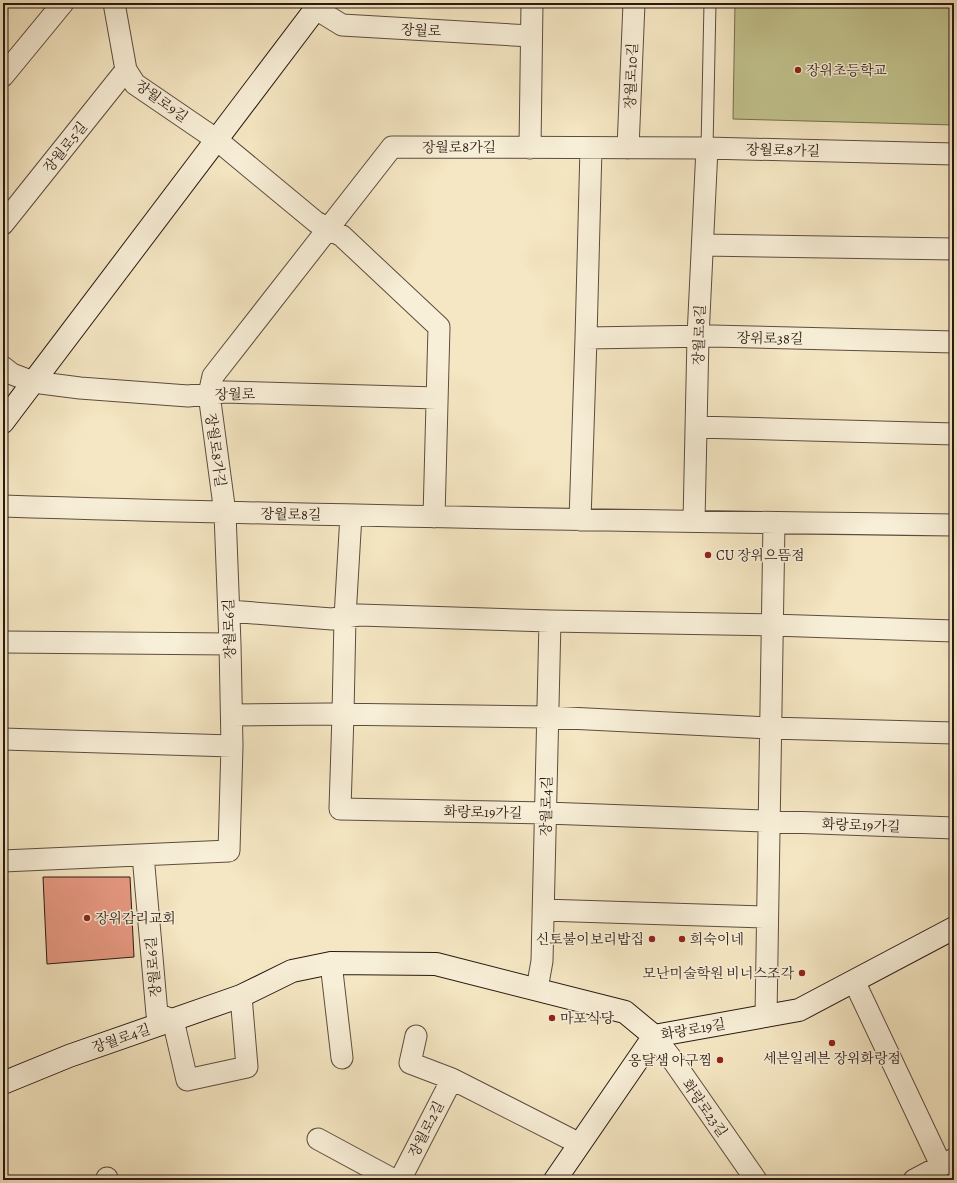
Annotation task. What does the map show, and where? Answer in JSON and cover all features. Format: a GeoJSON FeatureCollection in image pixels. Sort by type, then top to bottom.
{"type":"FeatureCollection","features":[{"type":"Feature","properties":{"kind":"street"},"geometry":{"type":"LineString","coordinates":[[3,76],[63,3]]}},
{"type":"Feature","properties":{"kind":"street","name":"장월로9길"},"geometry":{"type":"LineString","coordinates":[[114,3],[126,70],[135,84],[217,140]]}},
{"type":"Feature","properties":{"kind":"street"},"geometry":{"type":"LineString","coordinates":[[530,148],[532,3]]}},
{"type":"Feature","properties":{"kind":"street","name":"장월로10길"},"geometry":{"type":"LineString","coordinates":[[628,148],[634,3]]}},
{"type":"Feature","properties":{"kind":"street","name":"장월로"},"geometry":{"type":"LineString","coordinates":[[3,422],[318,6],[342,25],[531,36]]}},
{"type":"Feature","properties":{"kind":"street","name":"장월로5길"},"geometry":{"type":"LineString","coordinates":[[3,224],[126,70]]}},
{"type":"Feature","properties":{"kind":"street"},"geometry":{"type":"LineString","coordinates":[[217,140],[316,222],[342,236],[439,327],[434,517]]}},
{"type":"Feature","properties":{"kind":"street","name":"장월로8가길"},"geometry":{"type":"LineString","coordinates":[[225,513],[209,394],[213,376],[392,147],[707,148],[954,154]]}},
{"type":"Feature","properties":{"kind":"street"},"geometry":{"type":"LineString","coordinates":[[580,520],[591,148]]}},
{"type":"Feature","properties":{"kind":"street","name":"장월로8길"},"geometry":{"type":"LineString","coordinates":[[694,521],[698,336],[707,148]]}},
{"type":"Feature","properties":{"kind":"street"},"geometry":{"type":"LineString","coordinates":[[703,245],[954,249]]}},
{"type":"Feature","properties":{"kind":"street","name":"장위로38길"},"geometry":{"type":"LineString","coordinates":[[586,338],[698,336],[954,342]]}},
{"type":"Feature","properties":{"kind":"street","name":"장월로"},"geometry":{"type":"LineString","coordinates":[[3,367],[12,374],[33,382],[80,388],[188,396],[225,392],[437,398]]}},
{"type":"Feature","properties":{"kind":"street"},"geometry":{"type":"LineString","coordinates":[[696,427],[954,434]]}},
{"type":"Feature","properties":{"kind":"street","name":"장월로8길"},"geometry":{"type":"LineString","coordinates":[[3,506],[225,513],[954,525]]}},
{"type":"Feature","properties":{"kind":"street","name":"장월로6길"},"geometry":{"type":"LineString","coordinates":[[3,861],[230,851],[232,716],[225,513]]}},
{"type":"Feature","properties":{"kind":"street","name":"화랑로19가길"},"geometry":{"type":"LineString","coordinates":[[351,515],[345,617],[340,808],[546,813],[954,828]]}},
{"type":"Feature","properties":{"kind":"street"},"geometry":{"type":"LineString","coordinates":[[766,1016],[774,523]]}},
{"type":"Feature","properties":{"kind":"street"},"geometry":{"type":"LineString","coordinates":[[229,611],[332,619],[359,614],[550,621],[772,625],[954,631]]}},
{"type":"Feature","properties":{"kind":"street","name":"장월로4길"},"geometry":{"type":"LineString","coordinates":[[537,990],[542,961],[550,621]]}},
{"type":"Feature","properties":{"kind":"street"},"geometry":{"type":"LineString","coordinates":[[3,642],[230,644]]}},
{"type":"Feature","properties":{"kind":"street"},"geometry":{"type":"LineString","coordinates":[[232,716],[343,714],[548,717],[770,728],[954,733]]}},
{"type":"Feature","properties":{"kind":"street"},"geometry":{"type":"LineString","coordinates":[[3,739],[232,746]]}},
{"type":"Feature","properties":{"kind":"street","name":"장월로6길"},"geometry":{"type":"LineString","coordinates":[[143,854],[157,1014],[173,1020]]}},
{"type":"Feature","properties":{"kind":"street"},"geometry":{"type":"LineString","coordinates":[[543,910],[767,917]]}},
{"type":"Feature","properties":{"kind":"street","name":"화랑로19길"},"geometry":{"type":"LineString","coordinates":[[555,1180],[654,1036],[799,1010],[954,928]]}},
{"type":"Feature","properties":{"kind":"street"},"geometry":{"type":"LineString","coordinates":[[331,962],[342,1058]]}},
{"type":"Feature","properties":{"kind":"street","name":"장월로4길"},"geometry":{"type":"LineString","coordinates":[[3,1084],[69,1056],[241,996],[292,971],[331,962],[436,964],[625,1012],[654,1036]]}},
{"type":"Feature","properties":{"kind":"street"},"geometry":{"type":"LineString","coordinates":[[854,981],[948,1162],[914,1180]]}},
{"type":"Feature","properties":{"kind":"street"},"geometry":{"type":"LineString","coordinates":[[173,1020],[187,1080],[247,1067],[241,996]]}},
{"type":"Feature","properties":{"kind":"street"},"geometry":{"type":"LineString","coordinates":[[416,1036],[410,1063],[452,1079],[580,1144]]}},
{"type":"Feature","properties":{"kind":"street","name":"화랑로23길"},"geometry":{"type":"LineString","coordinates":[[654,1036],[674,1062],[756,1180]]}},
{"type":"Feature","properties":{"kind":"street","name":"장월로2길"},"geometry":{"type":"LineString","coordinates":[[400,1180],[452,1079]]}},
{"type":"Feature","properties":{"kind":"street"},"geometry":{"type":"LineString","coordinates":[[318,1139],[394,1180]]}},
{"type":"Feature","properties":{"kind":"lane"},"geometry":{"type":"LineString","coordinates":[[707,148],[710,3]]}},
{"type":"Feature","properties":{"kind":"green space","name":"장위초등학교"},"geometry":{"type":"Polygon","coordinates":[[[735,3],[954,3],[954,125],[733,119],[735,3]]]}},
{"type":"Feature","properties":{"kind":"building"},"geometry":{"type":"Polygon","coordinates":[[[43,877],[130,877],[134,957],[47,964],[43,877]]]}},
{"type":"Feature","properties":{"kind":"place","name":"장위초등학교"},"geometry":{"type":"Point","coordinates":[798,70]}},
{"type":"Feature","properties":{"kind":"place","name":"CU 장위으뜸점"},"geometry":{"type":"Point","coordinates":[708,555]}},
{"type":"Feature","properties":{"kind":"place","name":"장위감리교회"},"geometry":{"type":"Point","coordinates":[87,918]}},
{"type":"Feature","properties":{"kind":"place","name":"신토불이보리밥집"},"geometry":{"type":"Point","coordinates":[652,939]}},
{"type":"Feature","properties":{"kind":"place","name":"희숙이네"},"geometry":{"type":"Point","coordinates":[682,939]}},
{"type":"Feature","properties":{"kind":"place","name":"모난미술학원 비너스조각"},"geometry":{"type":"Point","coordinates":[802,973]}},
{"type":"Feature","properties":{"kind":"place","name":"마포식당"},"geometry":{"type":"Point","coordinates":[552,1018]}},
{"type":"Feature","properties":{"kind":"place","name":"세븐일레븐 장위화랑점"},"geometry":{"type":"Point","coordinates":[832,1043]}},
{"type":"Feature","properties":{"kind":"place","name":"옹달샘 아구찜"},"geometry":{"type":"Point","coordinates":[720,1060]}}]}
